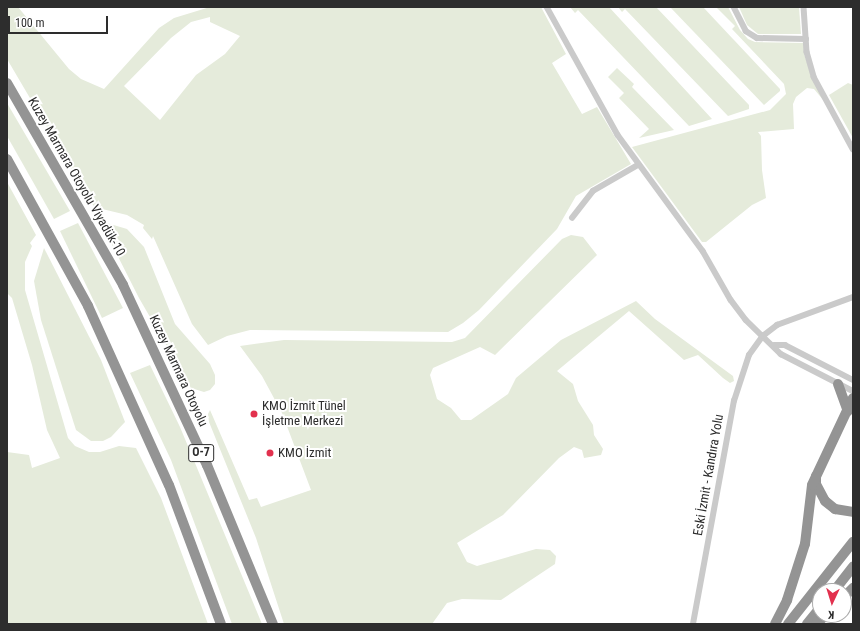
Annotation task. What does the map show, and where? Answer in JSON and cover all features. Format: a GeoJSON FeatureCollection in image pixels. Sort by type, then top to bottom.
{"type":"FeatureCollection","features":[{"type":"Feature","properties":{"kind":"highway","name":"Kuzey Marmara Otoyolu Viyadük-10"},"geometry":{"type":"LineString","coordinates":[[7,82],[123,285]]}},
{"type":"Feature","properties":{"kind":"highway"},"geometry":{"type":"LineString","coordinates":[[7,159],[88,306],[169,485],[220,624]]}},
{"type":"Feature","properties":{"kind":"highway","name":"Kuzey Marmara Otoyolu"},"geometry":{"type":"LineString","coordinates":[[123,285],[207,465],[273,624]]}},
{"type":"Feature","properties":{"kind":"highway"},"geometry":{"type":"LineString","coordinates":[[838,384],[850,409]]}},
{"type":"Feature","properties":{"kind":"highway"},"geometry":{"type":"LineString","coordinates":[[775,624],[787,600],[805,544],[812,485],[816,474],[850,409],[853,398]]}},
{"type":"Feature","properties":{"kind":"highway"},"geometry":{"type":"LineString","coordinates":[[816,474],[816,484],[825,501],[839,510],[853,512]]}},
{"type":"Feature","properties":{"kind":"highway"},"geometry":{"type":"LineString","coordinates":[[788,624],[853,542]]}},
{"type":"Feature","properties":{"kind":"highway"},"geometry":{"type":"LineString","coordinates":[[840,583],[853,567]]}},
{"type":"Feature","properties":{"kind":"street"},"geometry":{"type":"LineString","coordinates":[[547,7],[618,135],[638,165],[703,251],[731,300],[746,320],[774,345],[781,354],[853,391]]}},
{"type":"Feature","properties":{"kind":"street"},"geometry":{"type":"LineString","coordinates":[[734,7],[746,31],[754,36],[767,39],[806,39]]}},
{"type":"Feature","properties":{"kind":"street"},"geometry":{"type":"LineString","coordinates":[[804,7],[806,39],[814,77],[853,149]]}},
{"type":"Feature","properties":{"kind":"street"},"geometry":{"type":"LineString","coordinates":[[572,218],[593,191],[638,165]]}},
{"type":"Feature","properties":{"kind":"street","name":"Eski İzmit - Kandıra Yolu"},"geometry":{"type":"LineString","coordinates":[[693,624],[734,401],[749,355],[763,336],[777,325],[853,297]]}},
{"type":"Feature","properties":{"kind":"street"},"geometry":{"type":"LineString","coordinates":[[774,345],[785,345],[853,380]]}},
{"type":"Feature","properties":{"kind":"green space"},"geometry":{"type":"Polygon","coordinates":[[[7,7],[18,7],[69,69],[81,79],[104,89],[159,28],[174,18],[210,7],[541,7],[566,54],[552,63],[582,114],[597,107],[631,164],[576,196],[557,229],[479,310],[463,323],[448,332],[250,330],[227,336],[208,345],[192,324],[153,236],[152,239],[143,228],[144,225],[127,215],[94,207],[7,59],[7,7]],[[210,17],[191,22],[171,38],[124,86],[160,120],[196,75],[225,54],[240,36],[210,22],[210,17]]]}},
{"type":"Feature","properties":{"kind":"green space"},"geometry":{"type":"Polygon","coordinates":[[[570,7],[609,7],[712,119],[689,126],[578,10],[575,13],[570,7]]]}},
{"type":"Feature","properties":{"kind":"green space"},"geometry":{"type":"Polygon","coordinates":[[[618,7],[656,7],[749,105],[749,109],[728,116],[625,9],[622,12],[618,7]]]}},
{"type":"Feature","properties":{"kind":"green space"},"geometry":{"type":"Polygon","coordinates":[[[670,7],[703,7],[780,89],[780,91],[764,105],[670,7]]]}},
{"type":"Feature","properties":{"kind":"green space"},"geometry":{"type":"Polygon","coordinates":[[[716,7],[728,7],[740,30],[748,39],[755,42],[804,43],[804,54],[824,101],[814,89],[807,88],[796,97],[793,104],[794,129],[758,132],[761,136],[762,170],[766,198],[752,205],[706,242],[702,242],[632,147],[770,110],[786,94],[784,84],[732,29],[735,26],[716,7]]]}},
{"type":"Feature","properties":{"kind":"green space"},"geometry":{"type":"Polygon","coordinates":[[[739,7],[799,7],[801,34],[758,34],[747,25],[739,7]]]}},
{"type":"Feature","properties":{"kind":"green space"},"geometry":{"type":"Polygon","coordinates":[[[617,68],[634,84],[632,87],[674,130],[639,138],[649,129],[619,98],[624,93],[608,77],[617,68]]]}},
{"type":"Feature","properties":{"kind":"green space"},"geometry":{"type":"Polygon","coordinates":[[[848,83],[853,85],[853,138],[829,95],[848,83]]]}},
{"type":"Feature","properties":{"kind":"green space"},"geometry":{"type":"Polygon","coordinates":[[[7,103],[70,211],[54,219],[7,136],[7,103]]]}},
{"type":"Feature","properties":{"kind":"green space"},"geometry":{"type":"Polygon","coordinates":[[[7,182],[36,235],[30,243],[32,246],[25,262],[25,290],[68,438],[75,446],[89,452],[100,452],[119,446],[136,448],[161,498],[208,624],[7,624],[7,452],[29,455],[32,468],[60,458],[47,430],[32,365],[12,298],[7,293],[7,182]]]}},
{"type":"Feature","properties":{"kind":"green space"},"geometry":{"type":"Polygon","coordinates":[[[100,221],[127,229],[144,247],[175,324],[210,364],[215,375],[215,384],[210,390],[204,392],[191,388],[139,298],[100,221]]]}},
{"type":"Feature","properties":{"kind":"green space"},"geometry":{"type":"Polygon","coordinates":[[[78,223],[123,308],[102,318],[60,231],[78,223]]]}},
{"type":"Feature","properties":{"kind":"green space"},"geometry":{"type":"Polygon","coordinates":[[[571,235],[583,237],[597,255],[495,355],[480,347],[433,368],[430,375],[437,399],[451,408],[461,420],[471,420],[508,394],[516,378],[561,340],[636,301],[655,319],[733,376],[734,381],[730,383],[723,378],[698,355],[684,360],[629,311],[557,371],[573,384],[578,401],[593,425],[594,435],[603,449],[601,455],[584,458],[582,450],[574,447],[559,458],[503,515],[457,543],[467,562],[477,566],[536,549],[550,550],[556,556],[555,564],[501,600],[462,599],[447,603],[432,624],[284,624],[256,538],[209,422],[208,414],[210,410],[249,500],[257,498],[261,507],[311,490],[282,413],[262,376],[240,346],[284,340],[452,342],[465,338],[562,239],[571,235]]]}},
{"type":"Feature","properties":{"kind":"green space"},"geometry":{"type":"Polygon","coordinates":[[[44,248],[101,360],[125,422],[111,437],[103,441],[91,441],[76,430],[41,320],[34,281],[44,248]]]}},
{"type":"Feature","properties":{"kind":"green space"},"geometry":{"type":"Polygon","coordinates":[[[150,365],[180,427],[262,624],[232,624],[171,460],[130,373],[150,365]]]}},
{"type":"Feature","properties":{"kind":"place","name":"KMO İzmit Tünel İşletme Merkezi"},"geometry":{"type":"Point","coordinates":[254,414]}},
{"type":"Feature","properties":{"kind":"place","name":"KMO İzmit"},"geometry":{"type":"Point","coordinates":[270,453]}}]}
